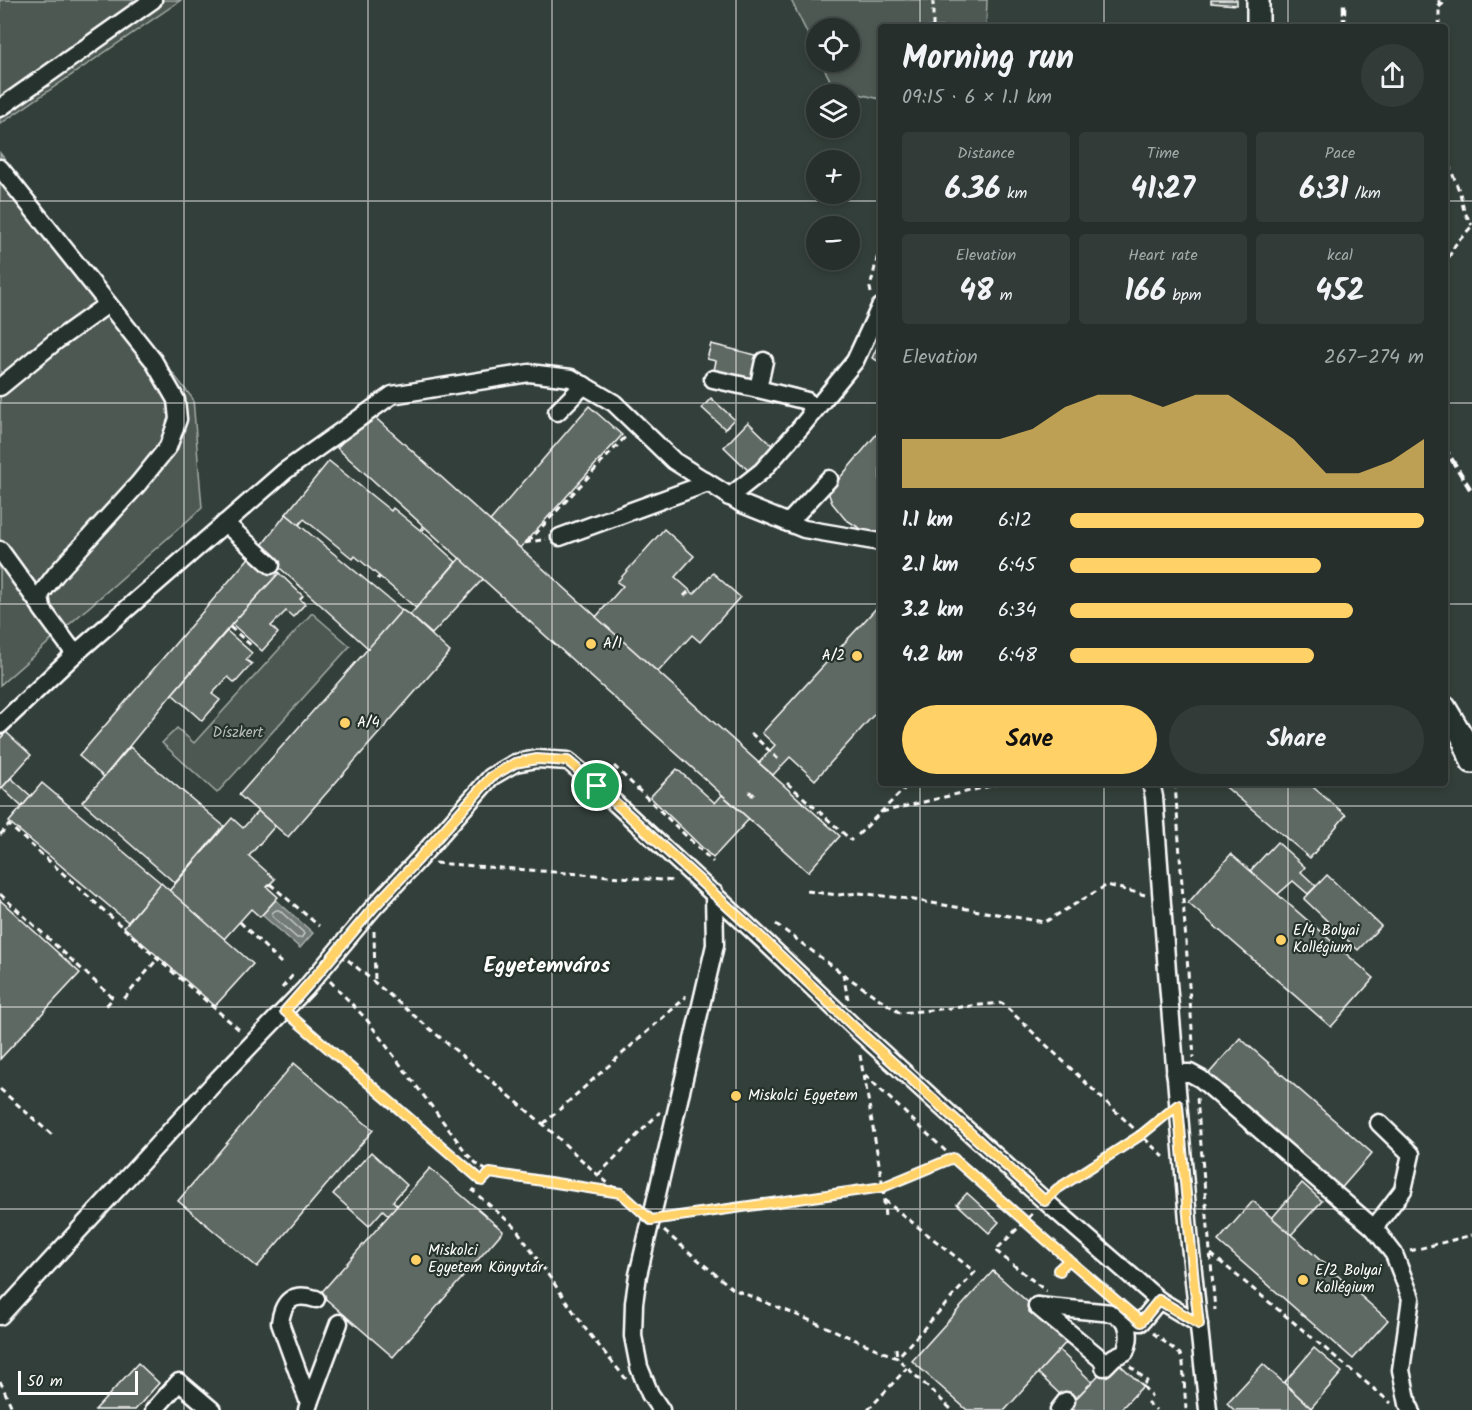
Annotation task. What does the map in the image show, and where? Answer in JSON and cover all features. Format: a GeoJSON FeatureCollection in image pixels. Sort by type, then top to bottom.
{"type":"FeatureCollection","features":[{"type":"Feature","properties":{"kind":"main road"},"geometry":{"type":"LineString","coordinates":[[1258,0],[1258,24]]}},
{"type":"Feature","properties":{"kind":"main road"},"geometry":{"type":"LineString","coordinates":[[1448,713],[1462,736],[1472,762]]}},
{"type":"Feature","properties":{"kind":"street"},"geometry":{"type":"LineString","coordinates":[[0,108],[153,0]]}},
{"type":"Feature","properties":{"kind":"street"},"geometry":{"type":"LineString","coordinates":[[0,168],[153,360],[176,400],[178,419],[168,447],[40,595],[42,609]]}},
{"type":"Feature","properties":{"kind":"street"},"geometry":{"type":"LineString","coordinates":[[0,387],[56,341],[108,304]]}},
{"type":"Feature","properties":{"kind":"street"},"geometry":{"type":"LineString","coordinates":[[729,497],[762,471],[855,361],[878,311]]}},
{"type":"Feature","properties":{"kind":"street"},"geometry":{"type":"LineString","coordinates":[[758,389],[764,362]]}},
{"type":"Feature","properties":{"kind":"street"},"geometry":{"type":"LineString","coordinates":[[0,725],[75,654],[285,471],[393,395],[529,373],[571,378],[614,404],[674,461],[729,497],[804,529],[878,542]]}},
{"type":"Feature","properties":{"kind":"street"},"geometry":{"type":"LineString","coordinates":[[713,379],[807,401],[811,414]]}},
{"type":"Feature","properties":{"kind":"street"},"geometry":{"type":"LineString","coordinates":[[557,412],[584,385]]}},
{"type":"Feature","properties":{"kind":"street"},"geometry":{"type":"LineString","coordinates":[[788,523],[829,479]]}},
{"type":"Feature","properties":{"kind":"street"},"geometry":{"type":"LineString","coordinates":[[560,537],[708,483]]}},
{"type":"Feature","properties":{"kind":"street"},"geometry":{"type":"LineString","coordinates":[[225,523],[271,565]]}},
{"type":"Feature","properties":{"kind":"street"},"geometry":{"type":"LineString","coordinates":[[0,550],[75,654]]}},
{"type":"Feature","properties":{"kind":"street"},"geometry":{"type":"LineString","coordinates":[[0,1316],[230,1066],[285,1011],[373,908],[491,777],[515,763],[537,759],[568,761],[586,776],[854,1027],[1045,1201],[1159,1300],[1199,1324]]}},
{"type":"Feature","properties":{"kind":"street"},"geometry":{"type":"LineString","coordinates":[[1152,786],[1175,1073],[1208,1410]]}},
{"type":"Feature","properties":{"kind":"street"},"geometry":{"type":"LineString","coordinates":[[661,1410],[650,1394],[639,1367],[633,1336],[634,1304],[638,1275],[715,945],[708,888]]}},
{"type":"Feature","properties":{"kind":"street"},"geometry":{"type":"LineString","coordinates":[[1175,1073],[1190,1073],[1200,1079],[1374,1228],[1394,1254],[1411,1298],[1401,1370],[1411,1410]]}},
{"type":"Feature","properties":{"kind":"street"},"geometry":{"type":"LineString","coordinates":[[1374,1228],[1403,1190],[1411,1154],[1379,1123]]}},
{"type":"Feature","properties":{"kind":"street"},"geometry":{"type":"LineString","coordinates":[[308,1406],[280,1323],[281,1311],[286,1302],[295,1297],[306,1296],[316,1299]]}},
{"type":"Feature","properties":{"kind":"street"},"geometry":{"type":"LineString","coordinates":[[1133,1321],[1113,1313],[1037,1306],[1110,1362],[1125,1352],[1133,1321],[1159,1300]]}},
{"type":"Feature","properties":{"kind":"street"},"geometry":{"type":"LineString","coordinates":[[308,1406],[339,1323]]}},
{"type":"Feature","properties":{"kind":"street"},"geometry":{"type":"LineString","coordinates":[[154,1410],[178,1382],[212,1410]]}},
{"type":"Feature","properties":{"kind":"path"},"geometry":{"type":"LineString","coordinates":[[933,0],[933,24]]}},
{"type":"Feature","properties":{"kind":"path"},"geometry":{"type":"LineString","coordinates":[[1439,0],[1439,24]]}},
{"type":"Feature","properties":{"kind":"path"},"geometry":{"type":"LineString","coordinates":[[1439,7],[1447,0]]}},
{"type":"Feature","properties":{"kind":"path"},"geometry":{"type":"LineString","coordinates":[[1448,154],[1449,165],[1464,211],[1472,226],[1455,245],[1448,259]]}},
{"type":"Feature","properties":{"kind":"path"},"geometry":{"type":"LineString","coordinates":[[878,254],[870,288],[878,307]]}},
{"type":"Feature","properties":{"kind":"path"},"geometry":{"type":"LineString","coordinates":[[560,537],[527,543],[626,436]]}},
{"type":"Feature","properties":{"kind":"path"},"geometry":{"type":"LineString","coordinates":[[684,596],[690,590]]}},
{"type":"Feature","properties":{"kind":"path"},"geometry":{"type":"LineString","coordinates":[[230,627],[254,647]]}},
{"type":"Feature","properties":{"kind":"path"},"geometry":{"type":"LineString","coordinates":[[751,733],[781,762]]}},
{"type":"Feature","properties":{"kind":"path"},"geometry":{"type":"LineString","coordinates":[[615,766],[713,862]]}},
{"type":"Feature","properties":{"kind":"path"},"geometry":{"type":"LineString","coordinates":[[788,783],[852,841]]}},
{"type":"Feature","properties":{"kind":"path"},"geometry":{"type":"LineString","coordinates":[[858,835],[907,786]]}},
{"type":"Feature","properties":{"kind":"path"},"geometry":{"type":"LineString","coordinates":[[882,812],[990,786]]}},
{"type":"Feature","properties":{"kind":"path"},"geometry":{"type":"LineString","coordinates":[[0,835],[9,825],[242,1033],[249,1025]]}},
{"type":"Feature","properties":{"kind":"path"},"geometry":{"type":"LineString","coordinates":[[417,861],[708,888]]}},
{"type":"Feature","properties":{"kind":"path"},"geometry":{"type":"LineString","coordinates":[[270,884],[319,926]]}},
{"type":"Feature","properties":{"kind":"path"},"geometry":{"type":"LineString","coordinates":[[807,891],[837,895],[860,893],[908,899],[1045,922],[1107,885],[1161,900]]}},
{"type":"Feature","properties":{"kind":"path"},"geometry":{"type":"LineString","coordinates":[[0,894],[113,998],[106,1006]]}},
{"type":"Feature","properties":{"kind":"path"},"geometry":{"type":"LineString","coordinates":[[373,908],[375,983]]}},
{"type":"Feature","properties":{"kind":"path"},"geometry":{"type":"LineString","coordinates":[[240,922],[281,963]]}},
{"type":"Feature","properties":{"kind":"path"},"geometry":{"type":"LineString","coordinates":[[776,924],[900,1013],[1002,1003],[1185,1176]]}},
{"type":"Feature","properties":{"kind":"path"},"geometry":{"type":"LineString","coordinates":[[338,950],[733,1289],[897,1358],[952,1410]]}},
{"type":"Feature","properties":{"kind":"path"},"geometry":{"type":"LineString","coordinates":[[124,999],[159,957]]}},
{"type":"Feature","properties":{"kind":"path"},"geometry":{"type":"LineString","coordinates":[[321,970],[367,1020],[468,1155],[478,1165],[490,1173],[621,1193]]}},
{"type":"Feature","properties":{"kind":"path"},"geometry":{"type":"LineString","coordinates":[[277,993],[293,975]]}},
{"type":"Feature","properties":{"kind":"path"},"geometry":{"type":"LineString","coordinates":[[543,1124],[685,998],[687,988]]}},
{"type":"Feature","properties":{"kind":"path"},"geometry":{"type":"LineString","coordinates":[[285,1011],[482,1181]]}},
{"type":"Feature","properties":{"kind":"path"},"geometry":{"type":"LineString","coordinates":[[854,1027],[883,1187],[885,1218]]}},
{"type":"Feature","properties":{"kind":"path"},"geometry":{"type":"LineString","coordinates":[[863,1073],[953,1158],[1119,1303]]}},
{"type":"Feature","properties":{"kind":"path"},"geometry":{"type":"LineString","coordinates":[[0,1089],[52,1136]]}},
{"type":"Feature","properties":{"kind":"path"},"geometry":{"type":"LineString","coordinates":[[598,1175],[682,1089]]}},
{"type":"Feature","properties":{"kind":"path"},"geometry":{"type":"LineString","coordinates":[[1045,1201],[1057,1189],[1141,1135],[1178,1105]]}},
{"type":"Feature","properties":{"kind":"path"},"geometry":{"type":"LineString","coordinates":[[651,1220],[883,1187],[953,1158]]}},
{"type":"Feature","properties":{"kind":"path"},"geometry":{"type":"LineString","coordinates":[[490,1173],[473,1191],[515,1227],[587,1331],[631,1386],[650,1394]]}},
{"type":"Feature","properties":{"kind":"path"},"geometry":{"type":"LineString","coordinates":[[884,1200],[975,1272],[897,1358]]}},
{"type":"Feature","properties":{"kind":"path"},"geometry":{"type":"LineString","coordinates":[[1024,1221],[997,1249],[1050,1295]]}},
{"type":"Feature","properties":{"kind":"path"},"geometry":{"type":"LineString","coordinates":[[1394,1254],[1472,1235]]}},
{"type":"Feature","properties":{"kind":"path"},"geometry":{"type":"LineString","coordinates":[[1205,1249],[1399,1410]]}},
{"type":"Feature","properties":{"kind":"path"},"geometry":{"type":"LineString","coordinates":[[1060,1269],[1069,1260]]}},
{"type":"Feature","properties":{"kind":"path"},"geometry":{"type":"LineString","coordinates":[[1133,1321],[1155,1334],[1180,1354],[1183,1363],[1186,1410]]}},
{"type":"Feature","properties":{"kind":"path"},"geometry":{"type":"LineString","coordinates":[[896,1348],[897,1358]]}},
{"type":"Feature","properties":{"kind":"path"},"geometry":{"type":"LineString","coordinates":[[1110,1362],[1147,1381],[1143,1386],[1152,1397]]}},
{"type":"Feature","properties":{"kind":"path"},"geometry":{"type":"LineString","coordinates":[[868,1410],[907,1368]]}},
{"type":"Feature","properties":{"kind":"path"},"geometry":{"type":"LineString","coordinates":[[0,1381],[13,1410]]}},
{"type":"Feature","properties":{"kind":"path"},"geometry":{"type":"LineString","coordinates":[[1147,1402],[1156,1410]]}},
{"type":"Feature","properties":{"kind":"green space"},"geometry":{"type":"Polygon","coordinates":[[[0,0],[181,0],[0,124],[0,0]]]}},
{"type":"Feature","properties":{"kind":"green space"},"geometry":{"type":"Polygon","coordinates":[[[791,0],[987,0],[986,24],[878,24],[878,99],[860,94],[860,84],[832,84],[826,72],[860,72],[860,18],[806,18],[806,31],[791,0]]]}},
{"type":"Feature","properties":{"kind":"green space"},"geometry":{"type":"Polygon","coordinates":[[[0,153],[193,399],[202,508],[0,685],[0,153]]]}},
{"type":"Feature","properties":{"kind":"green space","name":"Díszkert"},"geometry":{"type":"Polygon","coordinates":[[[312,613],[350,646],[217,793],[162,743],[177,728],[194,743],[312,613]]]}},
{"type":"Feature","properties":{"kind":"water"},"geometry":{"type":"Polygon","coordinates":[[[276,900],[313,933],[300,948],[262,915],[276,900]]]}},
{"type":"Feature","properties":{"kind":"building"},"geometry":{"type":"Polygon","coordinates":[[[1211,0],[1237,0],[1237,5],[1211,3],[1211,0]]]}},
{"type":"Feature","properties":{"kind":"building"},"geometry":{"type":"Polygon","coordinates":[[[711,344],[760,356],[753,385],[713,375],[716,361],[707,359],[711,344]]]}},
{"type":"Feature","properties":{"kind":"building"},"geometry":{"type":"Polygon","coordinates":[[[878,345],[878,361],[872,358],[878,345]]]}},
{"type":"Feature","properties":{"kind":"building"},"geometry":{"type":"Polygon","coordinates":[[[711,398],[734,419],[725,429],[702,408],[711,398]]]}},
{"type":"Feature","properties":{"kind":"building"},"geometry":{"type":"Polygon","coordinates":[[[589,406],[622,435],[520,548],[490,521],[589,406]]]}},
{"type":"Feature","properties":{"kind":"building","name":"A/1"},"geometry":{"type":"Polygon","coordinates":[[[369,412],[840,836],[808,872],[337,448],[369,412]]]}},
{"type":"Feature","properties":{"kind":"building"},"geometry":{"type":"Polygon","coordinates":[[[748,422],[777,450],[753,475],[724,447],[748,422]]]}},
{"type":"Feature","properties":{"kind":"building"},"geometry":{"type":"Polygon","coordinates":[[[878,432],[878,536],[864,531],[845,519],[832,503],[828,492],[878,432]]]}},
{"type":"Feature","properties":{"kind":"building"},"geometry":{"type":"Polygon","coordinates":[[[329,461],[391,511],[393,508],[420,530],[422,527],[424,529],[422,531],[456,562],[416,608],[380,577],[377,578],[379,576],[355,556],[353,559],[304,519],[299,525],[286,514],[329,461]]]}},
{"type":"Feature","properties":{"kind":"building"},"geometry":{"type":"Polygon","coordinates":[[[286,514],[402,610],[369,649],[259,549],[286,514]]]}},
{"type":"Feature","properties":{"kind":"building"},"geometry":{"type":"Polygon","coordinates":[[[664,529],[694,556],[675,577],[694,594],[713,573],[740,597],[700,642],[692,635],[658,672],[596,617],[623,586],[617,582],[664,529]]]}},
{"type":"Feature","properties":{"kind":"building"},"geometry":{"type":"Polygon","coordinates":[[[253,553],[279,573],[232,624],[104,777],[79,756],[253,553]]]}},
{"type":"Feature","properties":{"kind":"building"},"geometry":{"type":"Polygon","coordinates":[[[460,558],[483,579],[432,634],[410,615],[460,558]]]}},
{"type":"Feature","properties":{"kind":"building"},"geometry":{"type":"Polygon","coordinates":[[[279,573],[303,596],[300,599],[305,604],[293,617],[286,611],[271,626],[278,633],[262,651],[232,624],[279,573]]]}},
{"type":"Feature","properties":{"kind":"building","name":"A/2"},"geometry":{"type":"Polygon","coordinates":[[[878,606],[878,710],[815,780],[790,757],[773,775],[759,763],[775,745],[762,733],[878,606]]]}},
{"type":"Feature","properties":{"kind":"building","name":"A/4"},"geometry":{"type":"Polygon","coordinates":[[[402,610],[450,652],[288,837],[239,795],[402,610]]]}},
{"type":"Feature","properties":{"kind":"building"},"geometry":{"type":"Polygon","coordinates":[[[227,631],[252,653],[246,660],[252,664],[235,683],[228,677],[212,694],[220,700],[202,721],[172,694],[227,631]]]}},
{"type":"Feature","properties":{"kind":"building"},"geometry":{"type":"Polygon","coordinates":[[[6,732],[31,755],[0,790],[0,739],[6,732]]]}},
{"type":"Feature","properties":{"kind":"building"},"geometry":{"type":"Polygon","coordinates":[[[130,747],[224,826],[175,883],[82,802],[130,747]]]}},
{"type":"Feature","properties":{"kind":"building"},"geometry":{"type":"Polygon","coordinates":[[[677,769],[715,803],[722,795],[749,819],[713,858],[650,797],[677,769]]]}},
{"type":"Feature","properties":{"kind":"building"},"geometry":{"type":"Polygon","coordinates":[[[11,778],[31,796],[22,807],[2,788],[11,778]]]}},
{"type":"Feature","properties":{"kind":"building"},"geometry":{"type":"Polygon","coordinates":[[[42,783],[161,883],[128,922],[9,822],[42,783]]]}},
{"type":"Feature","properties":{"kind":"building"},"geometry":{"type":"Polygon","coordinates":[[[1225,786],[1312,786],[1346,815],[1310,858],[1225,786]]]}},
{"type":"Feature","properties":{"kind":"building"},"geometry":{"type":"Polygon","coordinates":[[[258,811],[275,826],[249,856],[275,879],[267,887],[278,897],[260,917],[251,909],[224,939],[169,891],[232,818],[243,828],[258,811]]]}},
{"type":"Feature","properties":{"kind":"building"},"geometry":{"type":"Polygon","coordinates":[[[1277,842],[1305,867],[1301,872],[1316,886],[1308,894],[1293,881],[1277,895],[1250,871],[1277,842]]]}},
{"type":"Feature","properties":{"kind":"building","name":"E/4 Bolyai Kollégium"},"geometry":{"type":"Polygon","coordinates":[[[1231,854],[1374,978],[1331,1027],[1188,903],[1231,854]]]}},
{"type":"Feature","properties":{"kind":"building"},"geometry":{"type":"Polygon","coordinates":[[[1327,875],[1381,926],[1358,950],[1304,899],[1327,875]]]}},
{"type":"Feature","properties":{"kind":"building"},"geometry":{"type":"Polygon","coordinates":[[[161,883],[253,964],[215,1006],[124,927],[161,883]]]}},
{"type":"Feature","properties":{"kind":"building"},"geometry":{"type":"Polygon","coordinates":[[[0,900],[80,973],[0,1059],[0,900]]]}},
{"type":"Feature","properties":{"kind":"building"},"geometry":{"type":"Polygon","coordinates":[[[1240,1038],[1372,1153],[1338,1192],[1205,1078],[1240,1038]]]}},
{"type":"Feature","properties":{"kind":"building"},"geometry":{"type":"Polygon","coordinates":[[[294,1063],[373,1130],[257,1267],[178,1201],[294,1063]]]}},
{"type":"Feature","properties":{"kind":"building"},"geometry":{"type":"Polygon","coordinates":[[[371,1152],[407,1185],[393,1201],[397,1205],[388,1215],[383,1210],[369,1226],[333,1194],[371,1152]]]}},
{"type":"Feature","properties":{"kind":"building"},"geometry":{"type":"Polygon","coordinates":[[[430,1168],[503,1231],[393,1357],[320,1294],[430,1168]]]}},
{"type":"Feature","properties":{"kind":"building"},"geometry":{"type":"Polygon","coordinates":[[[1302,1183],[1322,1201],[1291,1235],[1272,1218],[1302,1183]]]}},
{"type":"Feature","properties":{"kind":"building"},"geometry":{"type":"Polygon","coordinates":[[[967,1193],[999,1222],[989,1233],[957,1204],[967,1193]]]}},
{"type":"Feature","properties":{"kind":"building","name":"E/2 Bolyai Kollégium"},"geometry":{"type":"Polygon","coordinates":[[[1253,1201],[1388,1320],[1353,1359],[1218,1241],[1253,1201]]]}},
{"type":"Feature","properties":{"kind":"building"},"geometry":{"type":"Polygon","coordinates":[[[993,1271],[1069,1339],[1005,1410],[967,1410],[912,1361],[993,1271]]]}},
{"type":"Feature","properties":{"kind":"building"},"geometry":{"type":"Polygon","coordinates":[[[1314,1348],[1342,1372],[1311,1408],[1284,1383],[1314,1348]]]}},
{"type":"Feature","properties":{"kind":"building"},"geometry":{"type":"Polygon","coordinates":[[[1059,1350],[1092,1382],[1070,1404],[1038,1373],[1059,1350]]]}},
{"type":"Feature","properties":{"kind":"building"},"geometry":{"type":"Polygon","coordinates":[[[1114,1359],[1143,1386],[1120,1410],[1065,1410],[1114,1359]]]}},
{"type":"Feature","properties":{"kind":"building"},"geometry":{"type":"Polygon","coordinates":[[[138,1363],[159,1383],[135,1410],[95,1410],[138,1363]]]}},
{"type":"Feature","properties":{"kind":"building"},"geometry":{"type":"Polygon","coordinates":[[[1263,1364],[1313,1410],[1234,1410],[1227,1403],[1263,1364]]]}},
{"type":"Feature","properties":{"kind":"railway"},"geometry":{"type":"LineString","coordinates":[[1344,0],[1344,24]]}},
{"type":"Feature","properties":{"kind":"railway"},"geometry":{"type":"LineString","coordinates":[[1448,453],[1472,492]]}},
{"type":"Feature","properties":{"kind":"place","name":"A/1"},"geometry":{"type":"Point","coordinates":[591,644]}},
{"type":"Feature","properties":{"kind":"place","name":"A/2"},"geometry":{"type":"Point","coordinates":[857,656]}},
{"type":"Feature","properties":{"kind":"place","name":"A/4"},"geometry":{"type":"Point","coordinates":[345,723]}},
{"type":"Feature","properties":{"kind":"place","name":"E/4 Bolyai Kollégium"},"geometry":{"type":"Point","coordinates":[1281,940]}},
{"type":"Feature","properties":{"kind":"place","name":"Miskolci Egyetem"},"geometry":{"type":"Point","coordinates":[736,1096]}},
{"type":"Feature","properties":{"kind":"place","name":"Miskolci Egyetem Könyvtár"},"geometry":{"type":"Point","coordinates":[416,1260]}},
{"type":"Feature","properties":{"kind":"place","name":"E/2 Bolyai Kollégium"},"geometry":{"type":"Point","coordinates":[1303,1280]}},
{"type":"Feature","properties":{"kind":"district","name":"Egyetemváros"},"geometry":{"type":"Point","coordinates":[547,966]}},
{"type":"Feature","properties":{"kind":"route"},"geometry":{"type":"LineString","coordinates":[[597,786],[568,761],[537,759],[515,763],[491,777],[373,908],[285,1011],[482,1181],[490,1173],[621,1193],[651,1220],[883,1187],[953,1158],[1069,1260],[1060,1271],[1058,1270],[1069,1260],[1141,1322],[1159,1300],[1199,1324],[1178,1105],[1141,1135],[1057,1189],[1045,1201],[854,1027],[763,939],[597,786]]}}]}
